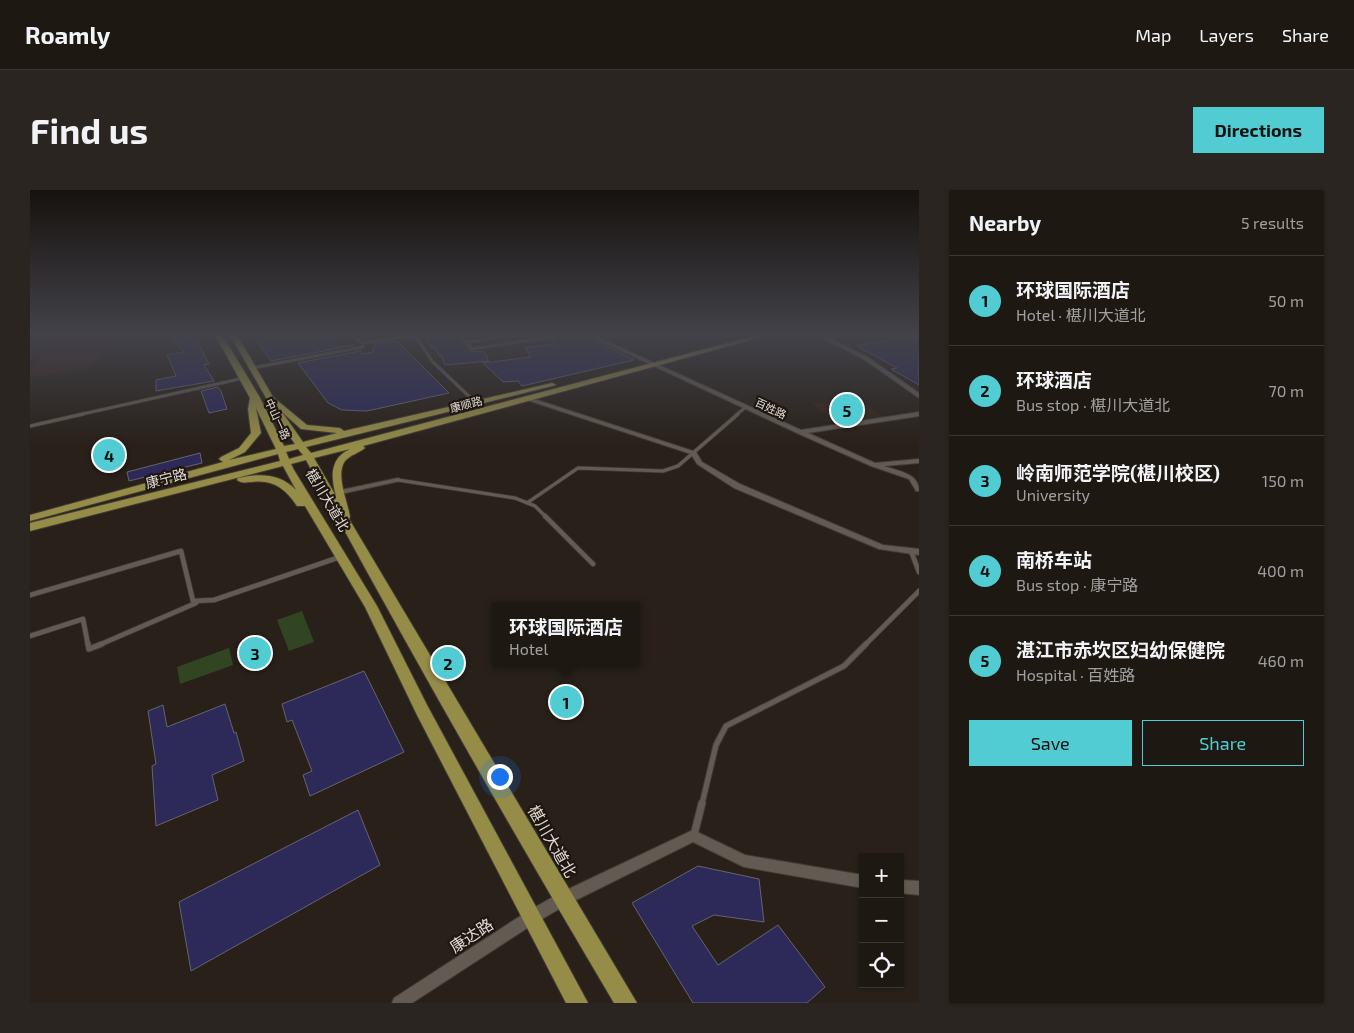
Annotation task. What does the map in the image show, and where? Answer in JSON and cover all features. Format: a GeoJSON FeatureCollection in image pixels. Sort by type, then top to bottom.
{"type":"FeatureCollection","features":[{"type":"Feature","properties":{"kind":"main road","name":"中山一路"},"geometry":{"type":"LineString","coordinates":[[240,371],[271,426],[286,463]]}},
{"type":"Feature","properties":{"kind":"main road","name":"中山一路"},"geometry":{"type":"LineString","coordinates":[[254,371],[300,446],[309,457]]}},
{"type":"Feature","properties":{"kind":"main road","name":"康顺路"},"geometry":{"type":"LineString","coordinates":[[300,446],[445,409],[608,371]]}},
{"type":"Feature","properties":{"kind":"main road","name":"康顺路"},"geometry":{"type":"LineString","coordinates":[[309,457],[637,371]]}},
{"type":"Feature","properties":{"kind":"main road"},"geometry":{"type":"LineString","coordinates":[[267,394],[304,427],[320,431],[344,432],[445,409]]}},
{"type":"Feature","properties":{"kind":"main road"},"geometry":{"type":"LineString","coordinates":[[90,501],[123,488],[218,462],[242,450],[256,433],[252,408],[255,396]]}},
{"type":"Feature","properties":{"kind":"main road"},"geometry":{"type":"LineString","coordinates":[[337,496],[334,476],[336,466],[343,457],[356,449],[411,430]]}},
{"type":"Feature","properties":{"kind":"main road","name":"康宁路"},"geometry":{"type":"LineString","coordinates":[[31,521],[90,501],[300,446]]}},
{"type":"Feature","properties":{"kind":"main road","name":"康宁路"},"geometry":{"type":"LineString","coordinates":[[31,521],[88,512],[309,457]]}},
{"type":"Feature","properties":{"kind":"main road","name":"椹川大道北"},"geometry":{"type":"LineString","coordinates":[[309,457],[337,496],[346,524],[563,899],[626,1003]]}},
{"type":"Feature","properties":{"kind":"main road","name":"椹川大道北"},"geometry":{"type":"LineString","coordinates":[[286,463],[371,606],[422,710],[530,918]]}},
{"type":"Feature","properties":{"kind":"main road"},"geometry":{"type":"LineString","coordinates":[[88,512],[134,506],[232,482],[266,479],[282,482],[295,494],[305,511],[324,527]]}},
{"type":"Feature","properties":{"kind":"main road"},"geometry":{"type":"LineString","coordinates":[[530,918],[577,1003]]}},
{"type":"Feature","properties":{"kind":"street","name":"百姓路"},"geometry":{"type":"LineString","coordinates":[[667,371],[872,466],[911,478],[919,488]]}},
{"type":"Feature","properties":{"kind":"street"},"geometry":{"type":"LineString","coordinates":[[883,371],[919,396]]}},
{"type":"Feature","properties":{"kind":"street"},"geometry":{"type":"LineString","coordinates":[[529,399],[694,453],[700,463],[737,486],[882,547],[915,551]]}},
{"type":"Feature","properties":{"kind":"street"},"geometry":{"type":"LineString","coordinates":[[799,432],[919,414]]}},
{"type":"Feature","properties":{"kind":"street"},"geometry":{"type":"LineString","coordinates":[[872,466],[919,462]]}},
{"type":"Feature","properties":{"kind":"street"},"geometry":{"type":"LineString","coordinates":[[337,496],[398,480]]}},
{"type":"Feature","properties":{"kind":"street"},"geometry":{"type":"LineString","coordinates":[[694,836],[744,862],[859,881]]}},
{"type":"Feature","properties":{"kind":"street","name":"康达路"},"geometry":{"type":"LineString","coordinates":[[399,1003],[530,918],[563,899],[694,836]]}},
{"type":"Feature","properties":{"kind":"street"},"geometry":{"type":"LineString","coordinates":[[904,886],[919,888]]}},
{"type":"Feature","properties":{"kind":"lane"},"geometry":{"type":"LineString","coordinates":[[442,371],[474,402]]}},
{"type":"Feature","properties":{"kind":"lane"},"geometry":{"type":"LineString","coordinates":[[30,426],[244,378]]}},
{"type":"Feature","properties":{"kind":"lane"},"geometry":{"type":"LineString","coordinates":[[527,503],[578,468],[662,471],[678,466],[746,407]]}},
{"type":"Feature","properties":{"kind":"lane"},"geometry":{"type":"LineString","coordinates":[[398,480],[515,498],[535,506],[593,564]]}},
{"type":"Feature","properties":{"kind":"lane"},"geometry":{"type":"LineString","coordinates":[[30,594],[181,551],[193,601],[214,600],[342,557]]}},
{"type":"Feature","properties":{"kind":"lane"},"geometry":{"type":"LineString","coordinates":[[915,551],[919,572]]}},
{"type":"Feature","properties":{"kind":"lane"},"geometry":{"type":"LineString","coordinates":[[694,836],[716,745],[726,726],[844,666],[919,591]]}},
{"type":"Feature","properties":{"kind":"lane"},"geometry":{"type":"LineString","coordinates":[[30,636],[83,619],[89,649],[200,601]]}},
{"type":"Feature","properties":{"kind":"shaded area"},"geometry":{"type":"Polygon","coordinates":[[[31,371],[74,371],[30,377],[31,371]]]}},
{"type":"Feature","properties":{"kind":"shaded area"},"geometry":{"type":"Polygon","coordinates":[[[859,399],[883,417],[834,422],[813,404],[859,399]]]}},
{"type":"Feature","properties":{"kind":"green space"},"geometry":{"type":"Polygon","coordinates":[[[302,611],[314,642],[289,651],[277,620],[302,611]]]}},
{"type":"Feature","properties":{"kind":"green space"},"geometry":{"type":"Polygon","coordinates":[[[229,648],[233,665],[180,684],[177,667],[229,648]]]}},
{"type":"Feature","properties":{"kind":"building"},"geometry":{"type":"Polygon","coordinates":[[[174,371],[208,371],[214,381],[156,391],[156,380],[176,376],[174,371]]]}},
{"type":"Feature","properties":{"kind":"building"},"geometry":{"type":"Polygon","coordinates":[[[304,371],[427,371],[449,393],[367,411],[342,410],[328,403],[304,371]]]}},
{"type":"Feature","properties":{"kind":"building"},"geometry":{"type":"Polygon","coordinates":[[[491,371],[587,371],[522,386],[518,381],[503,382],[491,371]]]}},
{"type":"Feature","properties":{"kind":"building"},"geometry":{"type":"Polygon","coordinates":[[[894,371],[919,371],[919,385],[894,371]]]}},
{"type":"Feature","properties":{"kind":"building"},"geometry":{"type":"Polygon","coordinates":[[[218,387],[227,409],[209,413],[201,391],[218,387]]]}},
{"type":"Feature","properties":{"kind":"building"},"geometry":{"type":"Polygon","coordinates":[[[200,453],[202,463],[129,481],[127,472],[200,453]]]}},
{"type":"Feature","properties":{"kind":"building"},"geometry":{"type":"Polygon","coordinates":[[[364,671],[404,752],[310,796],[303,775],[312,771],[292,720],[287,722],[282,704],[364,671]]]}},
{"type":"Feature","properties":{"kind":"building"},"geometry":{"type":"Polygon","coordinates":[[[225,704],[234,733],[236,732],[244,761],[212,775],[218,800],[156,826],[152,766],[156,764],[148,711],[163,705],[167,727],[225,704]]]}},
{"type":"Feature","properties":{"kind":"building"},"geometry":{"type":"Polygon","coordinates":[[[358,810],[380,865],[191,971],[179,902],[358,810]]]}},
{"type":"Feature","properties":{"kind":"building"},"geometry":{"type":"Polygon","coordinates":[[[698,866],[759,879],[764,922],[714,915],[692,926],[718,965],[778,925],[825,987],[807,1003],[693,1003],[632,903],[698,866]]]}},
{"type":"Feature","properties":{"kind":"place","name":"湛江市赤坎区妇幼保健院"},"geometry":{"type":"Point","coordinates":[847,410]}},
{"type":"Feature","properties":{"kind":"place","name":"南桥车站"},"geometry":{"type":"Point","coordinates":[109,455]}},
{"type":"Feature","properties":{"kind":"place","name":"岭南师范学院(椹川校区)"},"geometry":{"type":"Point","coordinates":[255,653]}},
{"type":"Feature","properties":{"kind":"place","name":"环球酒店"},"geometry":{"type":"Point","coordinates":[448,663]}},
{"type":"Feature","properties":{"kind":"place","name":"环球国际酒店"},"geometry":{"type":"Point","coordinates":[566,702]}}]}
